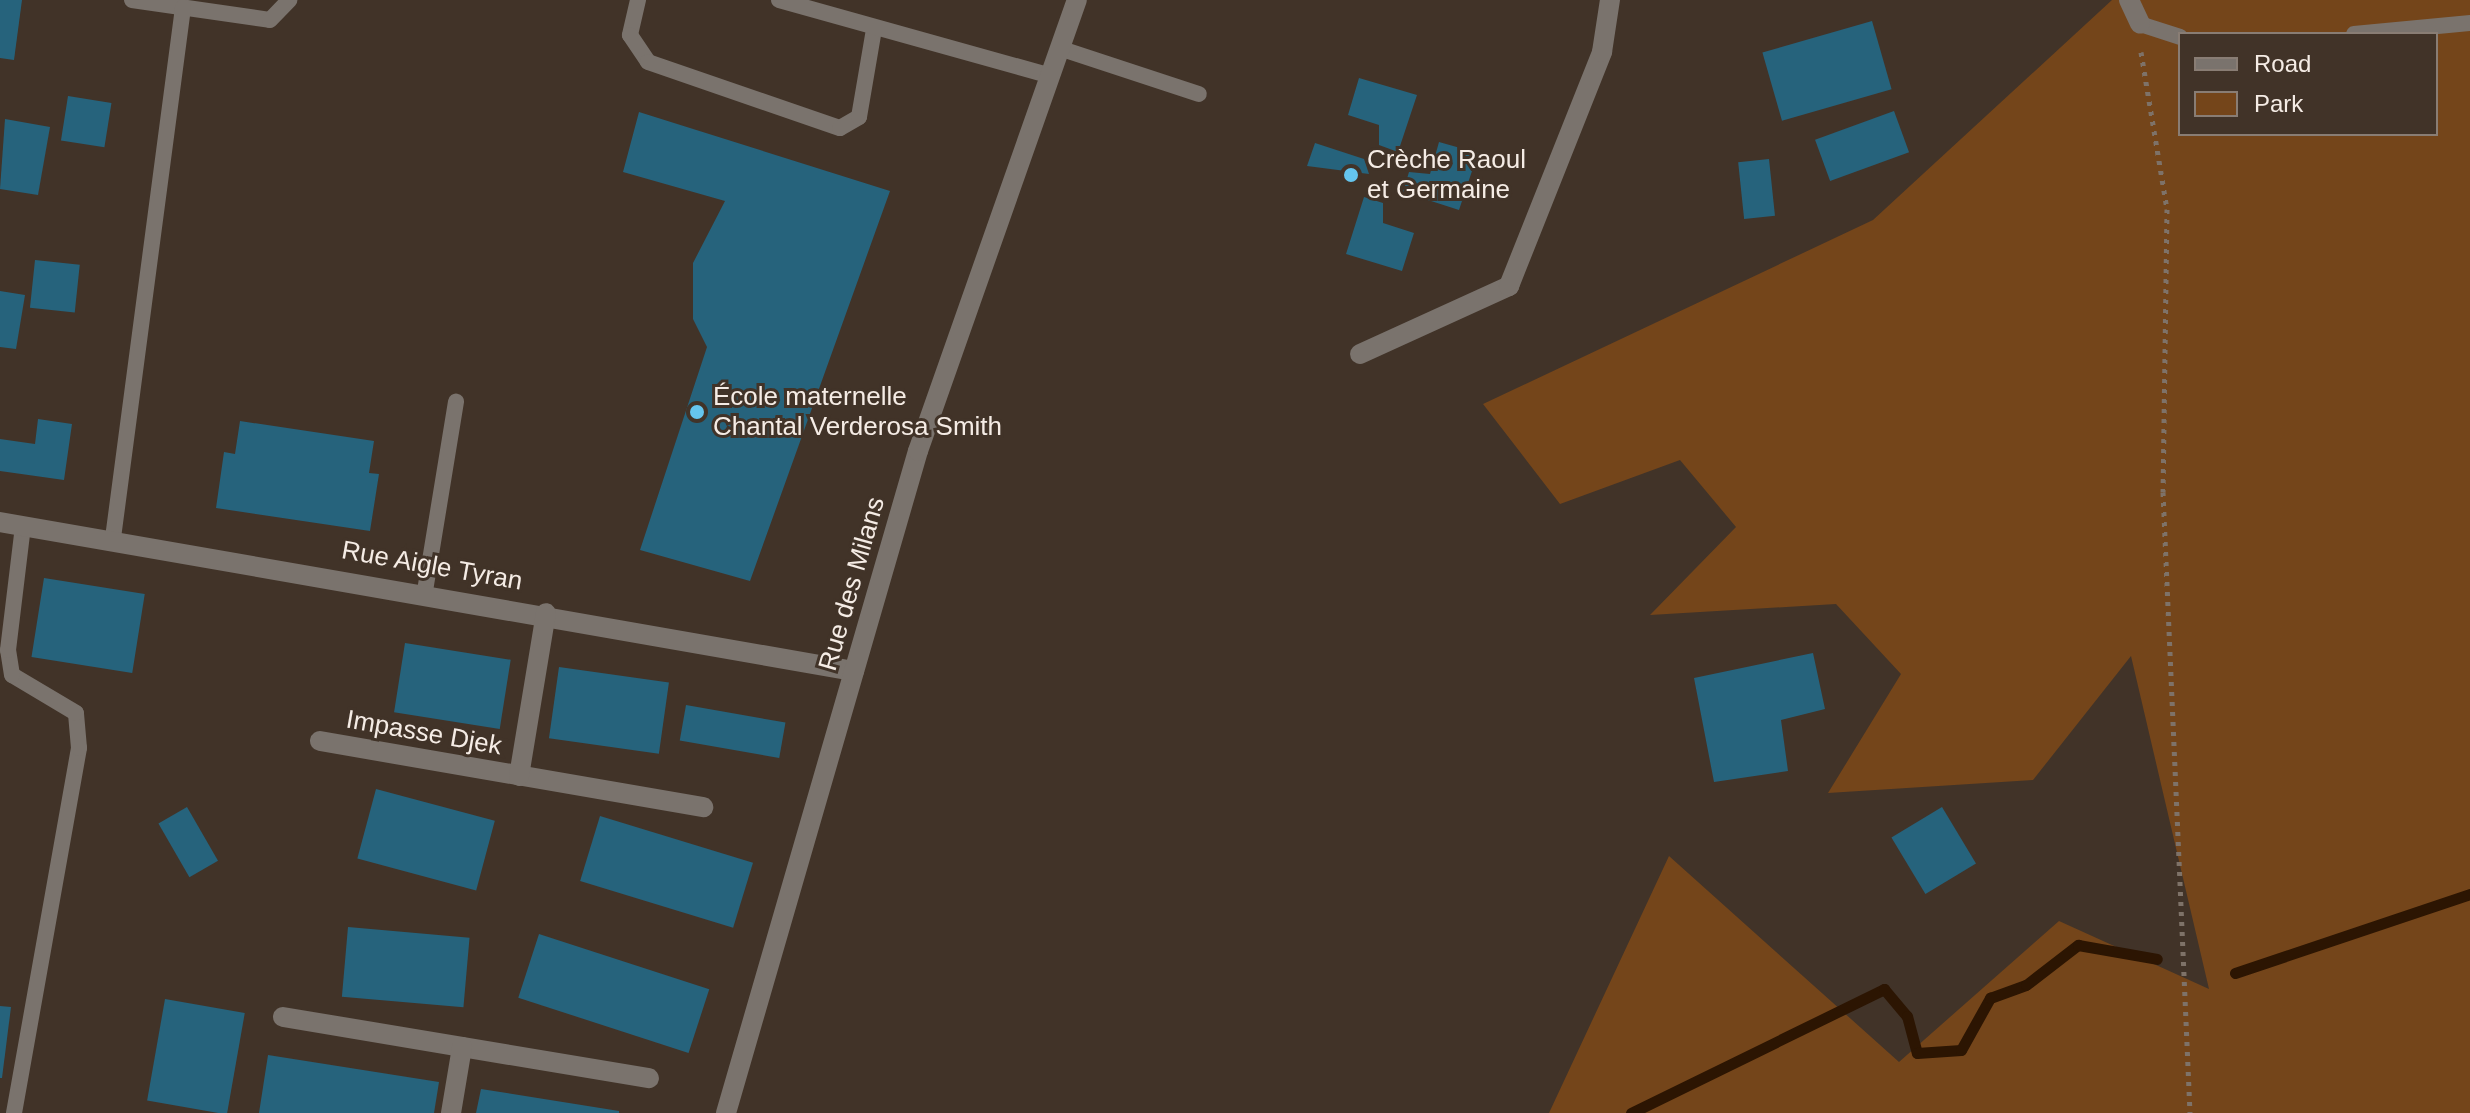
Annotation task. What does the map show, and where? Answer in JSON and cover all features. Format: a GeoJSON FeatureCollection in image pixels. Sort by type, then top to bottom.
{"type":"FeatureCollection","features":[{"type":"Feature","properties":{"kind":"street","name":"Rue des Milans"},"geometry":{"type":"LineString","coordinates":[[726,1113],[918,451],[1047,75],[1062,49],[1077,0]]}},
{"type":"Feature","properties":{"kind":"street"},"geometry":{"type":"LineString","coordinates":[[1360,354],[1509,286],[1602,52],[1610,0]]}},
{"type":"Feature","properties":{"kind":"street"},"geometry":{"type":"LineString","coordinates":[[2129,0],[2140,24]]}},
{"type":"Feature","properties":{"kind":"street","name":"Rue Aigle Tyran"},"geometry":{"type":"LineString","coordinates":[[0,522],[425,591],[854,671]]}},
{"type":"Feature","properties":{"kind":"street","name":"Impasse Djek"},"geometry":{"type":"LineString","coordinates":[[519,776],[546,613]]}},
{"type":"Feature","properties":{"kind":"street","name":"Impasse Djek"},"geometry":{"type":"LineString","coordinates":[[320,741],[703,807]]}},
{"type":"Feature","properties":{"kind":"street"},"geometry":{"type":"LineString","coordinates":[[283,1017],[649,1078]]}},
{"type":"Feature","properties":{"kind":"street"},"geometry":{"type":"LineString","coordinates":[[451,1113],[462,1047]]}},
{"type":"Feature","properties":{"kind":"lane"},"geometry":{"type":"LineString","coordinates":[[132,0],[270,20],[289,0]]}},
{"type":"Feature","properties":{"kind":"lane"},"geometry":{"type":"LineString","coordinates":[[638,0],[630,35],[648,62],[840,128],[859,117],[874,29]]}},
{"type":"Feature","properties":{"kind":"lane"},"geometry":{"type":"LineString","coordinates":[[779,0],[1047,75]]}},
{"type":"Feature","properties":{"kind":"lane"},"geometry":{"type":"LineString","coordinates":[[113,538],[183,8]]}},
{"type":"Feature","properties":{"kind":"lane"},"geometry":{"type":"LineString","coordinates":[[2375,32],[2470,23]]}},
{"type":"Feature","properties":{"kind":"lane"},"geometry":{"type":"LineString","coordinates":[[2140,24],[2178,36]]}},
{"type":"Feature","properties":{"kind":"lane"},"geometry":{"type":"LineString","coordinates":[[1062,49],[1199,94]]}},
{"type":"Feature","properties":{"kind":"lane"},"geometry":{"type":"LineString","coordinates":[[425,591],[456,402]]}},
{"type":"Feature","properties":{"kind":"lane"},"geometry":{"type":"LineString","coordinates":[[14,1113],[79,748],[76,713],[12,675],[8,650],[23,526]]}},
{"type":"Feature","properties":{"kind":"path"},"geometry":{"type":"LineString","coordinates":[[2140,24],[2167,209],[2163,492],[2190,1113]]}},
{"type":"Feature","properties":{"kind":"green space"},"geometry":{"type":"Polygon","coordinates":[[[2112,0],[2470,0],[2470,1113],[1549,1113],[1669,856],[1899,1062],[2059,921],[2209,989],[2131,656],[2033,780],[1828,793],[1901,674],[1836,604],[1650,615],[1736,527],[1680,460],[1560,504],[1483,404],[1873,220],[2112,0]]]}},
{"type":"Feature","properties":{"kind":"building"},"geometry":{"type":"Polygon","coordinates":[[[0,0],[22,0],[14,60],[0,58],[0,0]]]}},
{"type":"Feature","properties":{"kind":"building"},"geometry":{"type":"Polygon","coordinates":[[[1872,21],[1892,89],[1782,121],[1762,52],[1872,21]]]}},
{"type":"Feature","properties":{"kind":"building"},"geometry":{"type":"Polygon","coordinates":[[[1359,78],[1417,95],[1398,152],[1379,145],[1379,125],[1348,115],[1359,78]]]}},
{"type":"Feature","properties":{"kind":"building"},"geometry":{"type":"Polygon","coordinates":[[[68,96],[111,103],[104,147],[61,140],[68,96]]]}},
{"type":"Feature","properties":{"kind":"building"},"geometry":{"type":"Polygon","coordinates":[[[1894,111],[1909,152],[1830,181],[1815,140],[1894,111]]]}},
{"type":"Feature","properties":{"kind":"building"},"geometry":{"type":"Polygon","coordinates":[[[639,112],[890,191],[750,581],[640,550],[707,347],[693,319],[693,263],[725,201],[623,172],[639,112]]]}},
{"type":"Feature","properties":{"kind":"building"},"geometry":{"type":"Polygon","coordinates":[[[5,119],[50,127],[38,195],[0,189],[5,119]]]}},
{"type":"Feature","properties":{"kind":"building"},"geometry":{"type":"Polygon","coordinates":[[[1439,142],[1478,153],[1459,210],[1403,192],[1409,172],[1430,174],[1439,142]]]}},
{"type":"Feature","properties":{"kind":"building"},"geometry":{"type":"Polygon","coordinates":[[[1315,143],[1364,159],[1369,174],[1307,166],[1315,143]]]}},
{"type":"Feature","properties":{"kind":"building"},"geometry":{"type":"Polygon","coordinates":[[[1769,159],[1775,216],[1744,219],[1738,162],[1769,159]]]}},
{"type":"Feature","properties":{"kind":"building"},"geometry":{"type":"Polygon","coordinates":[[[1364,197],[1383,203],[1383,223],[1414,233],[1402,271],[1346,254],[1364,197]]]}},
{"type":"Feature","properties":{"kind":"building"},"geometry":{"type":"Polygon","coordinates":[[[35,260],[80,265],[75,312],[30,308],[35,260]]]}},
{"type":"Feature","properties":{"kind":"building"},"geometry":{"type":"Polygon","coordinates":[[[0,291],[25,295],[16,349],[0,347],[0,291]]]}},
{"type":"Feature","properties":{"kind":"building"},"geometry":{"type":"Polygon","coordinates":[[[38,419],[72,424],[64,480],[0,471],[0,439],[35,444],[38,419]]]}},
{"type":"Feature","properties":{"kind":"building"},"geometry":{"type":"Polygon","coordinates":[[[240,421],[374,441],[369,473],[379,474],[370,531],[216,508],[224,452],[235,454],[240,421]]]}},
{"type":"Feature","properties":{"kind":"building"},"geometry":{"type":"Polygon","coordinates":[[[44,578],[145,594],[132,673],[31,657],[44,578]]]}},
{"type":"Feature","properties":{"kind":"building"},"geometry":{"type":"Polygon","coordinates":[[[405,643],[511,660],[500,729],[394,712],[405,643]]]}},
{"type":"Feature","properties":{"kind":"building"},"geometry":{"type":"Polygon","coordinates":[[[1813,653],[1825,709],[1781,720],[1788,771],[1714,782],[1694,678],[1813,653]]]}},
{"type":"Feature","properties":{"kind":"building"},"geometry":{"type":"Polygon","coordinates":[[[559,667],[669,682],[659,754],[549,738],[559,667]]]}},
{"type":"Feature","properties":{"kind":"building"},"geometry":{"type":"Polygon","coordinates":[[[686,705],[785,723],[779,758],[680,740],[686,705]]]}},
{"type":"Feature","properties":{"kind":"building"},"geometry":{"type":"Polygon","coordinates":[[[376,789],[495,821],[476,890],[357,859],[376,789]]]}},
{"type":"Feature","properties":{"kind":"building"},"geometry":{"type":"Polygon","coordinates":[[[187,807],[218,861],[189,877],[158,824],[187,807]]]}},
{"type":"Feature","properties":{"kind":"building"},"geometry":{"type":"Polygon","coordinates":[[[1942,807],[1976,864],[1925,894],[1891,837],[1942,807]]]}},
{"type":"Feature","properties":{"kind":"building"},"geometry":{"type":"Polygon","coordinates":[[[600,816],[753,863],[733,928],[580,881],[600,816]]]}},
{"type":"Feature","properties":{"kind":"building"},"geometry":{"type":"Polygon","coordinates":[[[348,927],[470,938],[463,1007],[342,997],[348,927]]]}},
{"type":"Feature","properties":{"kind":"building"},"geometry":{"type":"Polygon","coordinates":[[[539,934],[709,989],[689,1053],[518,998],[539,934]]]}},
{"type":"Feature","properties":{"kind":"building"},"geometry":{"type":"Polygon","coordinates":[[[165,999],[245,1013],[227,1113],[147,1100],[165,999]]]}},
{"type":"Feature","properties":{"kind":"building"},"geometry":{"type":"Polygon","coordinates":[[[0,1006],[11,1007],[2,1078],[0,1078],[0,1006]]]}},
{"type":"Feature","properties":{"kind":"building"},"geometry":{"type":"Polygon","coordinates":[[[268,1055],[439,1082],[434,1113],[259,1113],[268,1055]]]}},
{"type":"Feature","properties":{"kind":"building"},"geometry":{"type":"Polygon","coordinates":[[[481,1089],[619,1111],[619,1113],[476,1113],[481,1089]]]}},
{"type":"Feature","properties":{"kind":"waterway"},"geometry":{"type":"LineString","coordinates":[[2235,973],[2470,894]]}},
{"type":"Feature","properties":{"kind":"waterway"},"geometry":{"type":"LineString","coordinates":[[1631,1113],[1884,989],[1907,1016],[1917,1053],[1961,1050],[1990,998],[2026,985],[2078,945],[2157,959]]}},
{"type":"Feature","properties":{"kind":"place","name":"Crèche Raoul et Germaine"},"geometry":{"type":"Point","coordinates":[1351,175]}},
{"type":"Feature","properties":{"kind":"place","name":"École maternelle Chantal Verderosa Smith"},"geometry":{"type":"Point","coordinates":[697,412]}}]}
